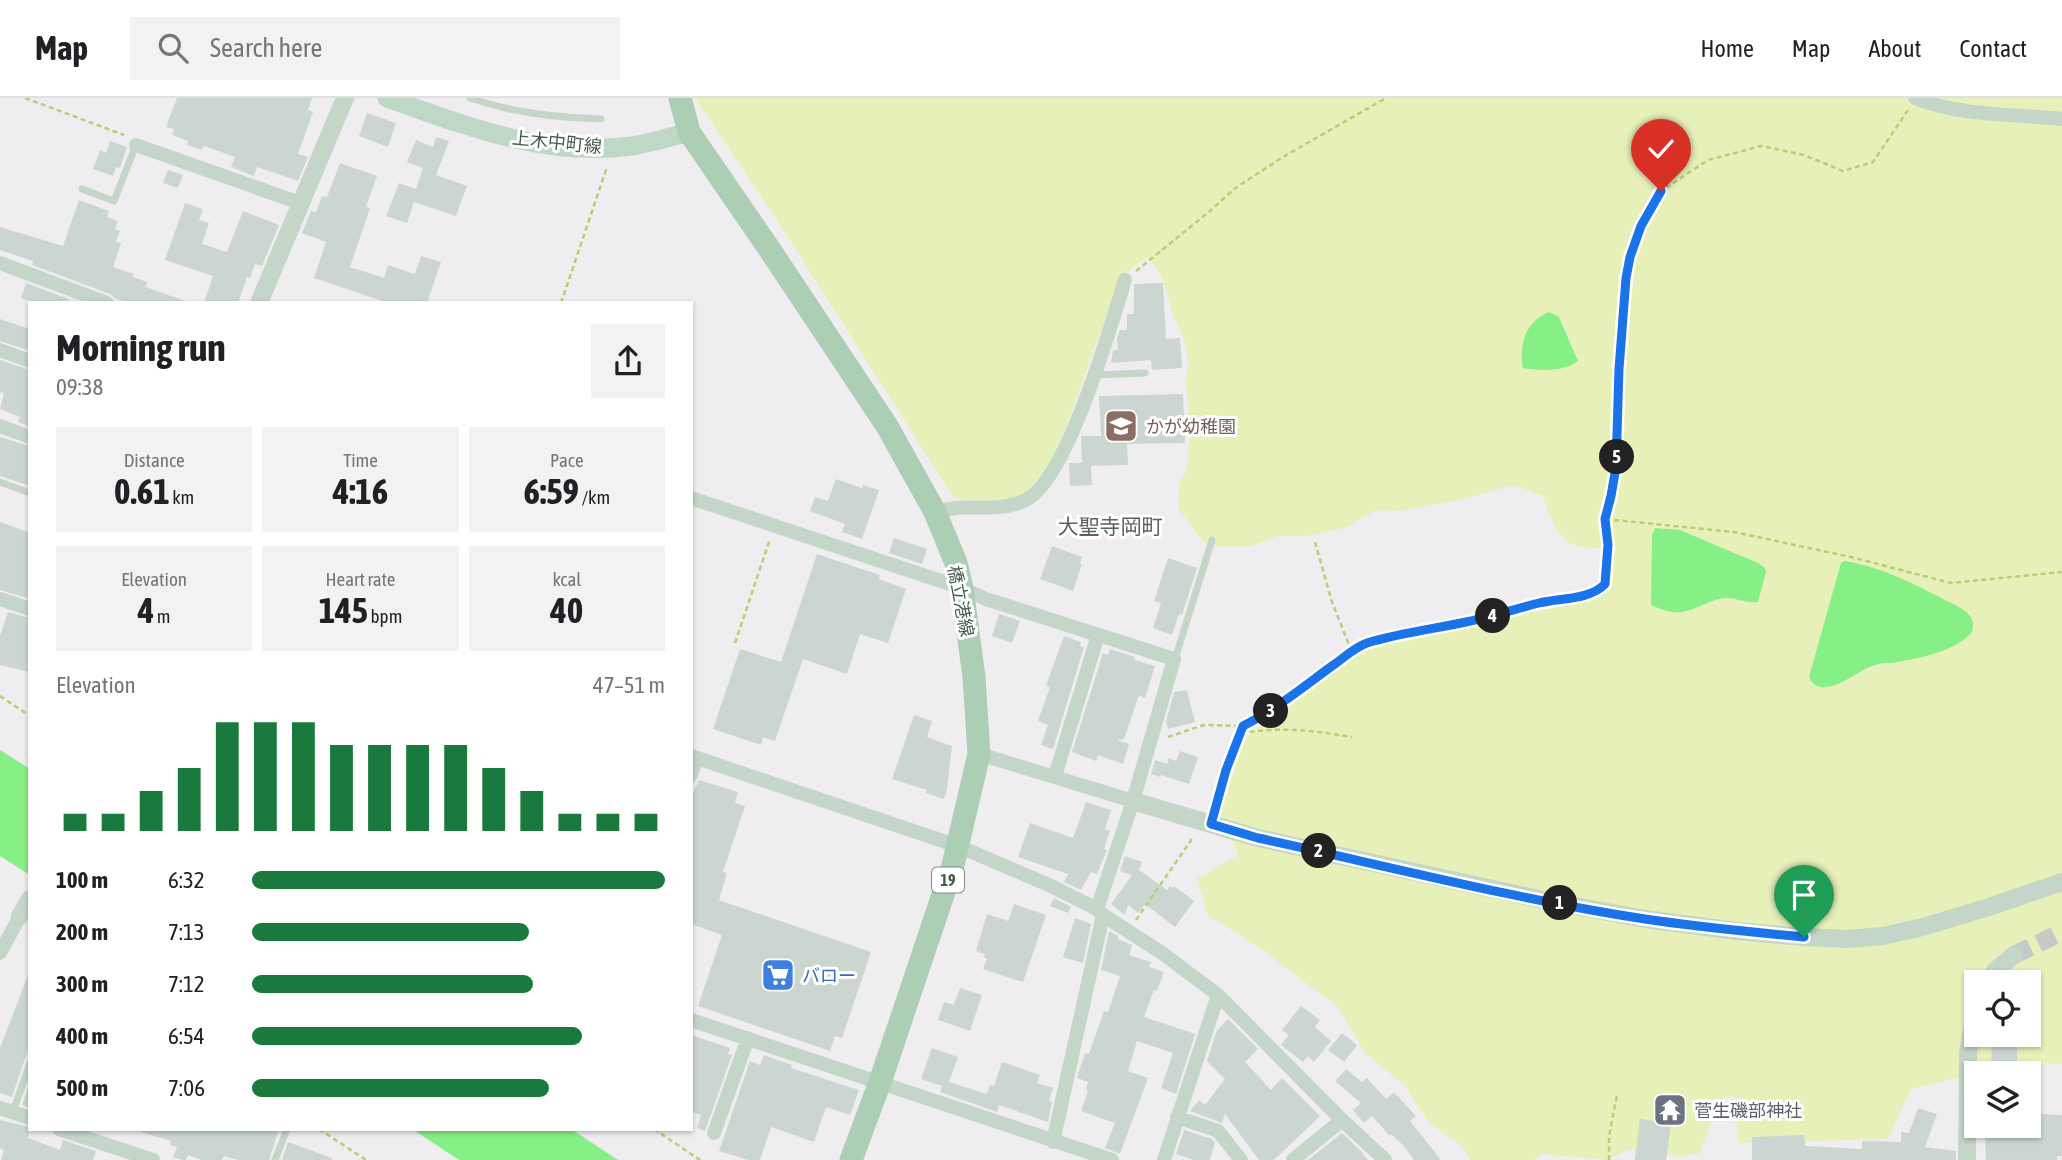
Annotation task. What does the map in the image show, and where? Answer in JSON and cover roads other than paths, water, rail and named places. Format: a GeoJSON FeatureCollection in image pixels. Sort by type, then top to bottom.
{"type":"FeatureCollection","features":[{"type":"Feature","properties":{"kind":"main road","name":"上木中町線"},"geometry":{"type":"LineString","coordinates":[[387,98],[509,139],[577,148],[633,146],[689,132]]}},
{"type":"Feature","properties":{"kind":"main road","name":"橋立港線"},"geometry":{"type":"LineString","coordinates":[[680,98],[689,132],[864,389],[909,463],[935,512],[956,563],[962,588],[974,677],[979,754],[953,865],[880,1083],[851,1160]]}},
{"type":"Feature","properties":{"kind":"street"},"geometry":{"type":"LineString","coordinates":[[260,301],[345,98]]}},
{"type":"Feature","properties":{"kind":"street"},"geometry":{"type":"LineString","coordinates":[[1916,98],[1970,111],[2062,119]]}},
{"type":"Feature","properties":{"kind":"street"},"geometry":{"type":"LineString","coordinates":[[135,145],[300,203]]}},
{"type":"Feature","properties":{"kind":"street"},"geometry":{"type":"LineString","coordinates":[[0,262],[102,301]]}},
{"type":"Feature","properties":{"kind":"street"},"geometry":{"type":"LineString","coordinates":[[935,512],[958,508],[1007,507],[1029,498],[1051,474],[1063,453],[1093,375],[1125,280]]}},
{"type":"Feature","properties":{"kind":"street"},"geometry":{"type":"LineString","coordinates":[[0,350],[28,361]]}},
{"type":"Feature","properties":{"kind":"street"},"geometry":{"type":"LineString","coordinates":[[0,426],[28,436]]}},
{"type":"Feature","properties":{"kind":"street"},"geometry":{"type":"LineString","coordinates":[[693,499],[962,588],[986,599],[1174,659],[1100,912],[1053,1142]]}},
{"type":"Feature","properties":{"kind":"street"},"geometry":{"type":"LineString","coordinates":[[0,599],[28,608]]}},
{"type":"Feature","properties":{"kind":"street"},"geometry":{"type":"LineString","coordinates":[[1055,776],[1098,635]]}},
{"type":"Feature","properties":{"kind":"street"},"geometry":{"type":"LineString","coordinates":[[979,754],[1258,838],[1548,901],[1645,919],[1737,931],[1847,939],[1883,936],[1936,923],[2062,882]]}},
{"type":"Feature","properties":{"kind":"street"},"geometry":{"type":"LineString","coordinates":[[694,757],[958,846],[1051,886],[1100,912],[1218,995],[1385,1160]]}},
{"type":"Feature","properties":{"kind":"street"},"geometry":{"type":"LineString","coordinates":[[0,953],[28,902]]}},
{"type":"Feature","properties":{"kind":"street"},"geometry":{"type":"LineString","coordinates":[[1996,970],[2014,955]]}},
{"type":"Feature","properties":{"kind":"street"},"geometry":{"type":"LineString","coordinates":[[1164,1160],[1218,995]]}},
{"type":"Feature","properties":{"kind":"street"},"geometry":{"type":"LineString","coordinates":[[693,1021],[1112,1160]]}},
{"type":"Feature","properties":{"kind":"street"},"geometry":{"type":"LineString","coordinates":[[714,1133],[748,1038]]}},
{"type":"Feature","properties":{"kind":"street"},"geometry":{"type":"LineString","coordinates":[[1967,1160],[1969,1047]]}},
{"type":"Feature","properties":{"kind":"street"},"geometry":{"type":"LineString","coordinates":[[6,1110],[28,1117]]}},
{"type":"Feature","properties":{"kind":"street"},"geometry":{"type":"LineString","coordinates":[[1177,1117],[1217,1131],[1241,1160]]}},
{"type":"Feature","properties":{"kind":"street"},"geometry":{"type":"LineString","coordinates":[[1293,1160],[1342,1120]]}},
{"type":"Feature","properties":{"kind":"street"},"geometry":{"type":"LineString","coordinates":[[78,1132],[153,1160]]}},
{"type":"Feature","properties":{"kind":"lane"},"geometry":{"type":"LineString","coordinates":[[474,99],[522,113],[601,119]]}},
{"type":"Feature","properties":{"kind":"lane"},"geometry":{"type":"LineString","coordinates":[[82,189],[114,201],[135,145]]}},
{"type":"Feature","properties":{"kind":"lane"},"geometry":{"type":"LineString","coordinates":[[1093,375],[1144,373]]}},
{"type":"Feature","properties":{"kind":"lane"},"geometry":{"type":"LineString","coordinates":[[0,482],[28,492]]}},
{"type":"Feature","properties":{"kind":"lane"},"geometry":{"type":"LineString","coordinates":[[1174,659],[1212,540]]}},
{"type":"Feature","properties":{"kind":"lane"},"geometry":{"type":"LineString","coordinates":[[6,1110],[28,1067]]}},
{"type":"Feature","properties":{"kind":"lane"},"geometry":{"type":"LineString","coordinates":[[275,1160],[286,1131]]}},
{"type":"Feature","properties":{"kind":"tunnel"},"geometry":{"type":"LineString","coordinates":[[2014,955],[2062,932]]}},
{"type":"Feature","properties":{"kind":"place","name":"かが幼稚園"},"geometry":{"type":"Point","coordinates":[1121,426]}},
{"type":"Feature","properties":{"kind":"place","name":"バロー"},"geometry":{"type":"Point","coordinates":[778,975]}},
{"type":"Feature","properties":{"kind":"place","name":"菅生磯部神社"},"geometry":{"type":"Point","coordinates":[1670,1110]}},
{"type":"Feature","properties":{"kind":"district","name":"大聖寺岡町"},"geometry":{"type":"Point","coordinates":[1110,526]}}]}
